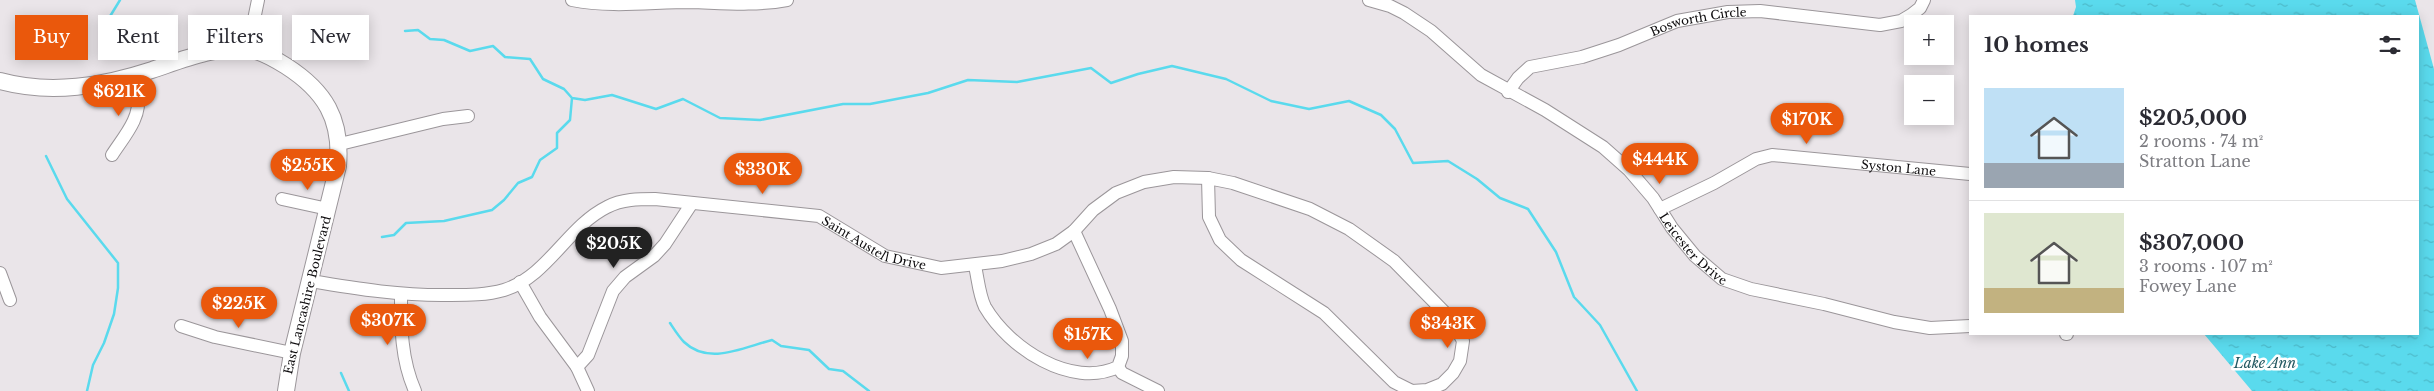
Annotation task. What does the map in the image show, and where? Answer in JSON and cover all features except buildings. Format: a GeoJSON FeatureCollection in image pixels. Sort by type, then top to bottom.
{"type":"FeatureCollection","features":[{"type":"Feature","properties":{"kind":"main road","name":"East Lancashire Boulevard"},"geometry":{"type":"LineString","coordinates":[[0,81],[42,88],[74,88],[126,78],[188,58]]}},
{"type":"Feature","properties":{"kind":"main road","name":"East Lancashire Boulevard"},"geometry":{"type":"LineString","coordinates":[[277,60],[304,78],[321,96],[333,116],[340,144],[338,166],[292,353],[286,391]]}},
{"type":"Feature","properties":{"kind":"street"},"geometry":{"type":"LineString","coordinates":[[255,15],[258,0]]}},
{"type":"Feature","properties":{"kind":"street"},"geometry":{"type":"LineString","coordinates":[[572,0],[617,6],[691,2],[765,4],[787,0]]}},
{"type":"Feature","properties":{"kind":"street","name":"Leicester Drive"},"geometry":{"type":"LineString","coordinates":[[1369,0],[1390,6],[1404,13],[1431,31],[1481,75],[1508,92],[1544,110],[1603,147],[1630,170],[1695,256],[1722,279],[1751,289],[1824,304],[1894,322],[1930,328],[1969,326]]}},
{"type":"Feature","properties":{"kind":"street","name":"Bosworth Circle"},"geometry":{"type":"LineString","coordinates":[[1508,92],[1518,78],[1530,67],[1592,54],[1677,21],[1728,12],[1760,11],[1880,25],[1901,21],[1920,8],[1924,0]]}},
{"type":"Feature","properties":{"kind":"street"},"geometry":{"type":"LineString","coordinates":[[112,154],[126,134],[137,110],[137,96],[126,78]]}},
{"type":"Feature","properties":{"kind":"street"},"geometry":{"type":"LineString","coordinates":[[340,144],[443,119],[468,116]]}},
{"type":"Feature","properties":{"kind":"street","name":"Syston Lane"},"geometry":{"type":"LineString","coordinates":[[1660,209],[1714,183],[1756,159],[1772,155],[1969,174]]}},
{"type":"Feature","properties":{"kind":"street","name":"Saint Austell Drive"},"geometry":{"type":"LineString","coordinates":[[311,282],[400,294],[477,294],[504,290],[520,282],[550,258],[587,221],[607,206],[629,199],[655,199],[819,216],[885,256],[941,268],[975,266],[1031,254],[1056,244],[1074,231],[1094,210],[1116,193],[1144,182],[1174,177],[1208,178],[1233,183],[1310,209],[1349,229],[1394,261],[1451,319],[1463,341],[1460,361],[1453,373],[1442,384],[1427,390],[1412,391],[1394,382],[1324,313],[1241,260],[1220,240],[1209,217],[1208,178]]}},
{"type":"Feature","properties":{"kind":"street"},"geometry":{"type":"LineString","coordinates":[[282,200],[328,210]]}},
{"type":"Feature","properties":{"kind":"street"},"geometry":{"type":"LineString","coordinates":[[577,367],[588,355],[613,291],[625,277],[654,256],[665,244],[692,203]]}},
{"type":"Feature","properties":{"kind":"street"},"geometry":{"type":"LineString","coordinates":[[1074,231],[1110,309],[1122,341],[1122,356],[1118,367]]}},
{"type":"Feature","properties":{"kind":"street"},"geometry":{"type":"LineString","coordinates":[[975,266],[985,306],[1018,344],[1033,355],[1049,364],[1082,373],[1098,374],[1118,367]]}},
{"type":"Feature","properties":{"kind":"street"},"geometry":{"type":"LineString","coordinates":[[0,273],[10,300]]}},
{"type":"Feature","properties":{"kind":"street"},"geometry":{"type":"LineString","coordinates":[[520,282],[540,317],[577,367],[588,391]]}},
{"type":"Feature","properties":{"kind":"street"},"geometry":{"type":"LineString","coordinates":[[400,294],[401,336],[405,364],[415,391]]}},
{"type":"Feature","properties":{"kind":"street"},"geometry":{"type":"LineString","coordinates":[[181,326],[214,337],[292,353]]}},
{"type":"Feature","properties":{"kind":"street"},"geometry":{"type":"LineString","coordinates":[[1118,367],[1122,373],[1158,391]]}},
{"type":"Feature","properties":{"kind":"water","name":"Lake Ann"},"geometry":{"type":"Polygon","coordinates":[[[2075,0],[2415,0],[2434,69],[2434,391],[2252,391],[2205,335],[2419,335],[2419,15],[2073,15],[2076,7],[2075,0]]]}},
{"type":"Feature","properties":{"kind":"waterway"},"geometry":{"type":"LineString","coordinates":[[111,15],[120,0]]}},
{"type":"Feature","properties":{"kind":"waterway"},"geometry":{"type":"LineString","coordinates":[[405,31],[418,30],[430,39],[444,40],[470,51],[493,46],[505,57],[530,59],[543,79],[564,89],[572,98],[585,100],[612,95],[656,109],[683,99],[720,118],[760,120],[843,104],[870,104],[928,93],[968,80],[1017,82],[1091,68],[1111,83],[1172,66],[1226,79],[1271,101],[1309,109],[1349,101],[1381,115],[1395,129],[1413,163],[1448,161],[1477,179],[1500,198],[1528,209],[1556,252],[1574,297],[1600,325],[1637,391]]}},
{"type":"Feature","properties":{"kind":"waterway"},"geometry":{"type":"LineString","coordinates":[[382,237],[394,235],[406,223],[444,221],[492,210],[504,200],[518,183],[532,177],[540,160],[557,148],[557,133],[570,120],[572,98]]}},
{"type":"Feature","properties":{"kind":"waterway"},"geometry":{"type":"LineString","coordinates":[[46,156],[67,199],[118,263],[118,288],[114,314],[104,343],[93,365],[87,391]]}},
{"type":"Feature","properties":{"kind":"waterway"},"geometry":{"type":"LineString","coordinates":[[670,323],[684,342],[704,353],[727,353],[772,340],[781,346],[809,350],[829,369],[843,371],[869,391]]}},
{"type":"Feature","properties":{"kind":"waterway"},"geometry":{"type":"LineString","coordinates":[[341,373],[349,391]]}}]}
